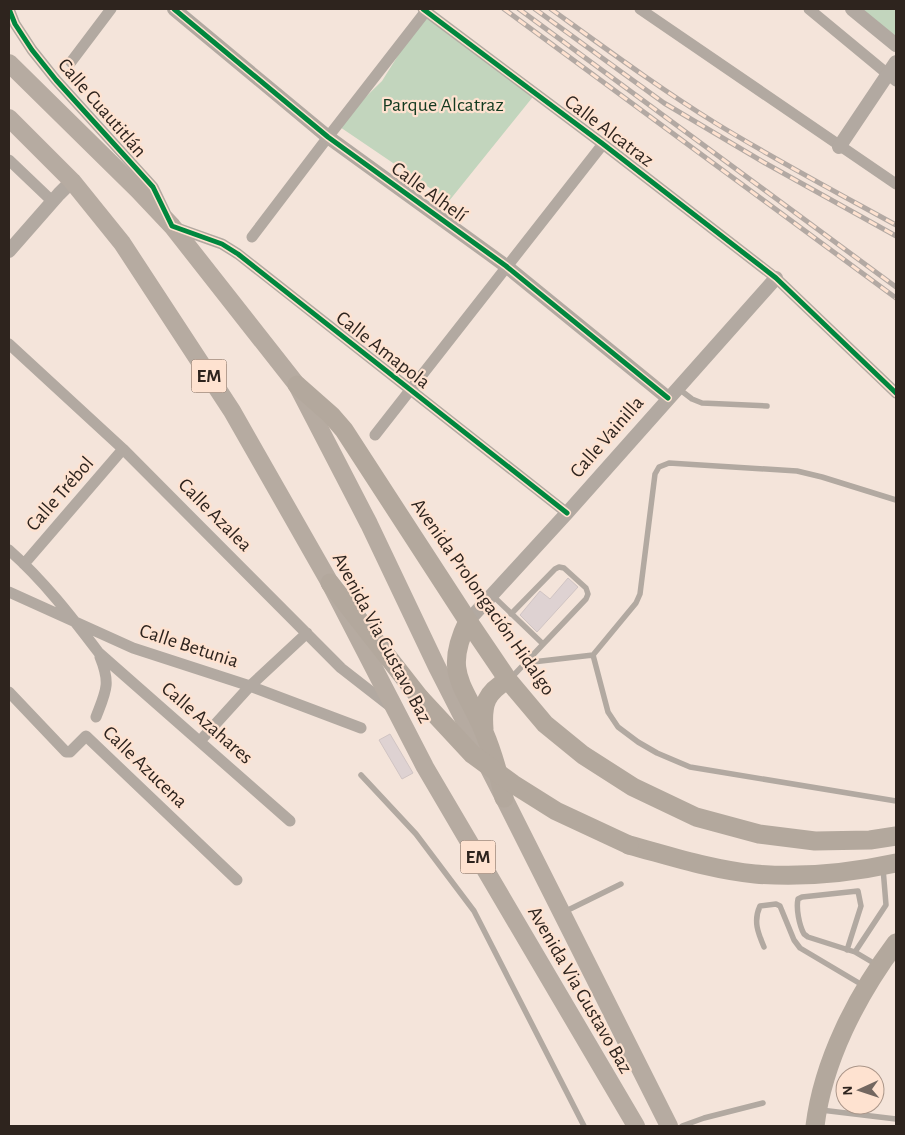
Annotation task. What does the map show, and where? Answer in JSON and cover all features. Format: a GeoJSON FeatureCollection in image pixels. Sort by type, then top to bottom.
{"type":"FeatureCollection","features":[{"type":"Feature","properties":{"kind":"highway","name":"Avenida Prolongación Hidalgo"},"geometry":{"type":"LineString","coordinates":[[298,386],[331,415],[344,430],[508,680],[545,724],[583,755],[633,787],[696,817],[759,834],[815,841],[870,840],[896,836]]}},
{"type":"Feature","properties":{"kind":"highway"},"geometry":{"type":"LineString","coordinates":[[330,583],[420,698],[472,754],[513,784],[556,811],[629,845],[690,862],[755,874],[815,875],[889,864]]}},
{"type":"Feature","properties":{"kind":"highway"},"geometry":{"type":"LineString","coordinates":[[468,621],[456,650],[457,674],[484,730],[497,765],[504,798]]}},
{"type":"Feature","properties":{"kind":"highway"},"geometry":{"type":"LineString","coordinates":[[484,730],[483,708],[486,700],[494,688],[508,680]]}},
{"type":"Feature","properties":{"kind":"highway"},"geometry":{"type":"LineString","coordinates":[[816,1118],[826,1075],[853,1008],[896,943]]}},
{"type":"Feature","properties":{"kind":"main road","name":"EM"},"geometry":{"type":"LineString","coordinates":[[9,63],[172,226]]}},
{"type":"Feature","properties":{"kind":"main road","name":"EM"},"geometry":{"type":"LineString","coordinates":[[9,118],[72,181]]}},
{"type":"Feature","properties":{"kind":"main road","name":"Avenida Via Gustavo Baz"},"geometry":{"type":"LineString","coordinates":[[72,181],[122,243],[226,403],[330,583],[425,767],[636,1126]]}},
{"type":"Feature","properties":{"kind":"main road","name":"Avenida Via Gustavo Baz"},"geometry":{"type":"LineString","coordinates":[[172,226],[298,386],[369,524],[437,667],[669,1126]]}},
{"type":"Feature","properties":{"kind":"street"},"geometry":{"type":"LineString","coordinates":[[71,62],[112,9]]}},
{"type":"Feature","properties":{"kind":"street","name":"Calle Alhelí"},"geometry":{"type":"LineString","coordinates":[[174,9],[328,137],[506,266],[668,398]]}},
{"type":"Feature","properties":{"kind":"street"},"geometry":{"type":"LineString","coordinates":[[640,9],[896,184]]}},
{"type":"Feature","properties":{"kind":"street"},"geometry":{"type":"LineString","coordinates":[[809,9],[894,72],[839,146]]}},
{"type":"Feature","properties":{"kind":"street"},"geometry":{"type":"LineString","coordinates":[[852,9],[896,45]]}},
{"type":"Feature","properties":{"kind":"street","name":"Calle Cuautitlán"},"geometry":{"type":"LineString","coordinates":[[9,10],[15,24],[32,50],[56,80],[153,187],[172,226]]}},
{"type":"Feature","properties":{"kind":"street"},"geometry":{"type":"LineString","coordinates":[[252,237],[424,10]]}},
{"type":"Feature","properties":{"kind":"street","name":"Calle Alcatraz"},"geometry":{"type":"LineString","coordinates":[[424,10],[603,144],[776,278],[896,393]]}},
{"type":"Feature","properties":{"kind":"street"},"geometry":{"type":"LineString","coordinates":[[375,435],[603,144]]}},
{"type":"Feature","properties":{"kind":"street"},"geometry":{"type":"LineString","coordinates":[[9,160],[52,201]]}},
{"type":"Feature","properties":{"kind":"street"},"geometry":{"type":"LineString","coordinates":[[9,251],[72,181]]}},
{"type":"Feature","properties":{"kind":"street","name":"Calle Amapola"},"geometry":{"type":"LineString","coordinates":[[172,226],[222,244],[238,254],[567,513]]}},
{"type":"Feature","properties":{"kind":"street","name":"Calle Vainilla"},"geometry":{"type":"LineString","coordinates":[[468,621],[567,513],[677,387],[776,278]]}},
{"type":"Feature","properties":{"kind":"street","name":"Calle Azalea"},"geometry":{"type":"LineString","coordinates":[[9,344],[123,450],[341,668],[396,711]]}},
{"type":"Feature","properties":{"kind":"street","name":"Calle Trébol"},"geometry":{"type":"LineString","coordinates":[[24,564],[123,450]]}},
{"type":"Feature","properties":{"kind":"street","name":"Calle Azahares"},"geometry":{"type":"LineString","coordinates":[[9,550],[74,620],[99,653],[290,821]]}},
{"type":"Feature","properties":{"kind":"street","name":"Calle Betunia"},"geometry":{"type":"LineString","coordinates":[[9,592],[133,648],[250,686],[361,728]]}},
{"type":"Feature","properties":{"kind":"street"},"geometry":{"type":"LineString","coordinates":[[200,741],[250,686],[307,633]]}},
{"type":"Feature","properties":{"kind":"street","name":"Calle Azahares"},"geometry":{"type":"LineString","coordinates":[[96,716],[104,695],[107,678],[99,653]]}},
{"type":"Feature","properties":{"kind":"street","name":"Calle Azucena"},"geometry":{"type":"LineString","coordinates":[[9,692],[66,752],[73,750],[86,736],[237,880]]}},
{"type":"Feature","properties":{"kind":"lane"},"geometry":{"type":"LineString","coordinates":[[677,387],[692,400],[702,403],[768,406]]}},
{"type":"Feature","properties":{"kind":"lane"},"geometry":{"type":"LineString","coordinates":[[524,663],[593,655],[636,603],[640,594],[654,474],[659,467],[669,463],[797,471],[896,500]]}},
{"type":"Feature","properties":{"kind":"lane"},"geometry":{"type":"LineString","coordinates":[[508,680],[586,599],[588,594],[586,588],[564,568],[559,567],[511,614]]}},
{"type":"Feature","properties":{"kind":"lane"},"geometry":{"type":"LineString","coordinates":[[492,595],[543,644]]}},
{"type":"Feature","properties":{"kind":"lane"},"geometry":{"type":"LineString","coordinates":[[593,655],[608,712],[618,727],[657,753],[690,767],[896,801]]}},
{"type":"Feature","properties":{"kind":"lane"},"geometry":{"type":"LineString","coordinates":[[361,775],[416,834],[474,911],[584,1126]]}},
{"type":"Feature","properties":{"kind":"lane"},"geometry":{"type":"LineString","coordinates":[[855,952],[886,905],[889,864]]}},
{"type":"Feature","properties":{"kind":"lane"},"geometry":{"type":"LineString","coordinates":[[562,913],[621,884]]}},
{"type":"Feature","properties":{"kind":"lane"},"geometry":{"type":"LineString","coordinates":[[847,950],[861,906],[858,892],[802,897],[798,899],[799,916],[804,934],[808,937],[847,950],[855,952],[879,966]]}},
{"type":"Feature","properties":{"kind":"lane"},"geometry":{"type":"LineString","coordinates":[[764,947],[756,927],[756,914],[760,906],[776,904],[780,906],[794,940],[800,948],[866,987]]}},
{"type":"Feature","properties":{"kind":"lane"},"geometry":{"type":"LineString","coordinates":[[682,1126],[704,1118],[763,1104]]}},
{"type":"Feature","properties":{"kind":"lane"},"geometry":{"type":"LineString","coordinates":[[816,1118],[896,1119]]}},
{"type":"Feature","properties":{"kind":"green space"},"geometry":{"type":"Polygon","coordinates":[[[858,9],[896,9],[896,41],[858,9]]]}},
{"type":"Feature","properties":{"kind":"green space","name":"Parque Alcatraz"},"geometry":{"type":"Polygon","coordinates":[[[426,11],[536,93],[449,201],[337,125],[382,81],[426,11]]]}},
{"type":"Feature","properties":{"kind":"building"},"geometry":{"type":"Polygon","coordinates":[[[568,578],[578,587],[537,632],[520,615],[540,591],[550,599],[568,578]]]}},
{"type":"Feature","properties":{"kind":"building"},"geometry":{"type":"Polygon","coordinates":[[[390,734],[413,773],[402,779],[379,740],[390,734]]]}},
{"type":"Feature","properties":{"kind":"railway"},"geometry":{"type":"LineString","coordinates":[[504,9],[896,298]]}},
{"type":"Feature","properties":{"kind":"railway"},"geometry":{"type":"LineString","coordinates":[[519,9],[896,287]]}},
{"type":"Feature","properties":{"kind":"railway"},"geometry":{"type":"LineString","coordinates":[[535,9],[664,103],[765,163],[896,236]]}},
{"type":"Feature","properties":{"kind":"railway"},"geometry":{"type":"LineString","coordinates":[[551,9],[653,82],[717,124],[896,225]]}},
{"type":"Feature","properties":{"kind":"cycle path"},"geometry":{"type":"LineString","coordinates":[[9,9],[15,24],[32,50],[56,80],[153,187],[172,226],[222,244],[238,254],[567,513]]}},
{"type":"Feature","properties":{"kind":"cycle path"},"geometry":{"type":"LineString","coordinates":[[174,9],[328,137],[506,266],[668,398]]}},
{"type":"Feature","properties":{"kind":"cycle path"},"geometry":{"type":"LineString","coordinates":[[423,9],[603,144],[776,278],[896,393]]}}]}
